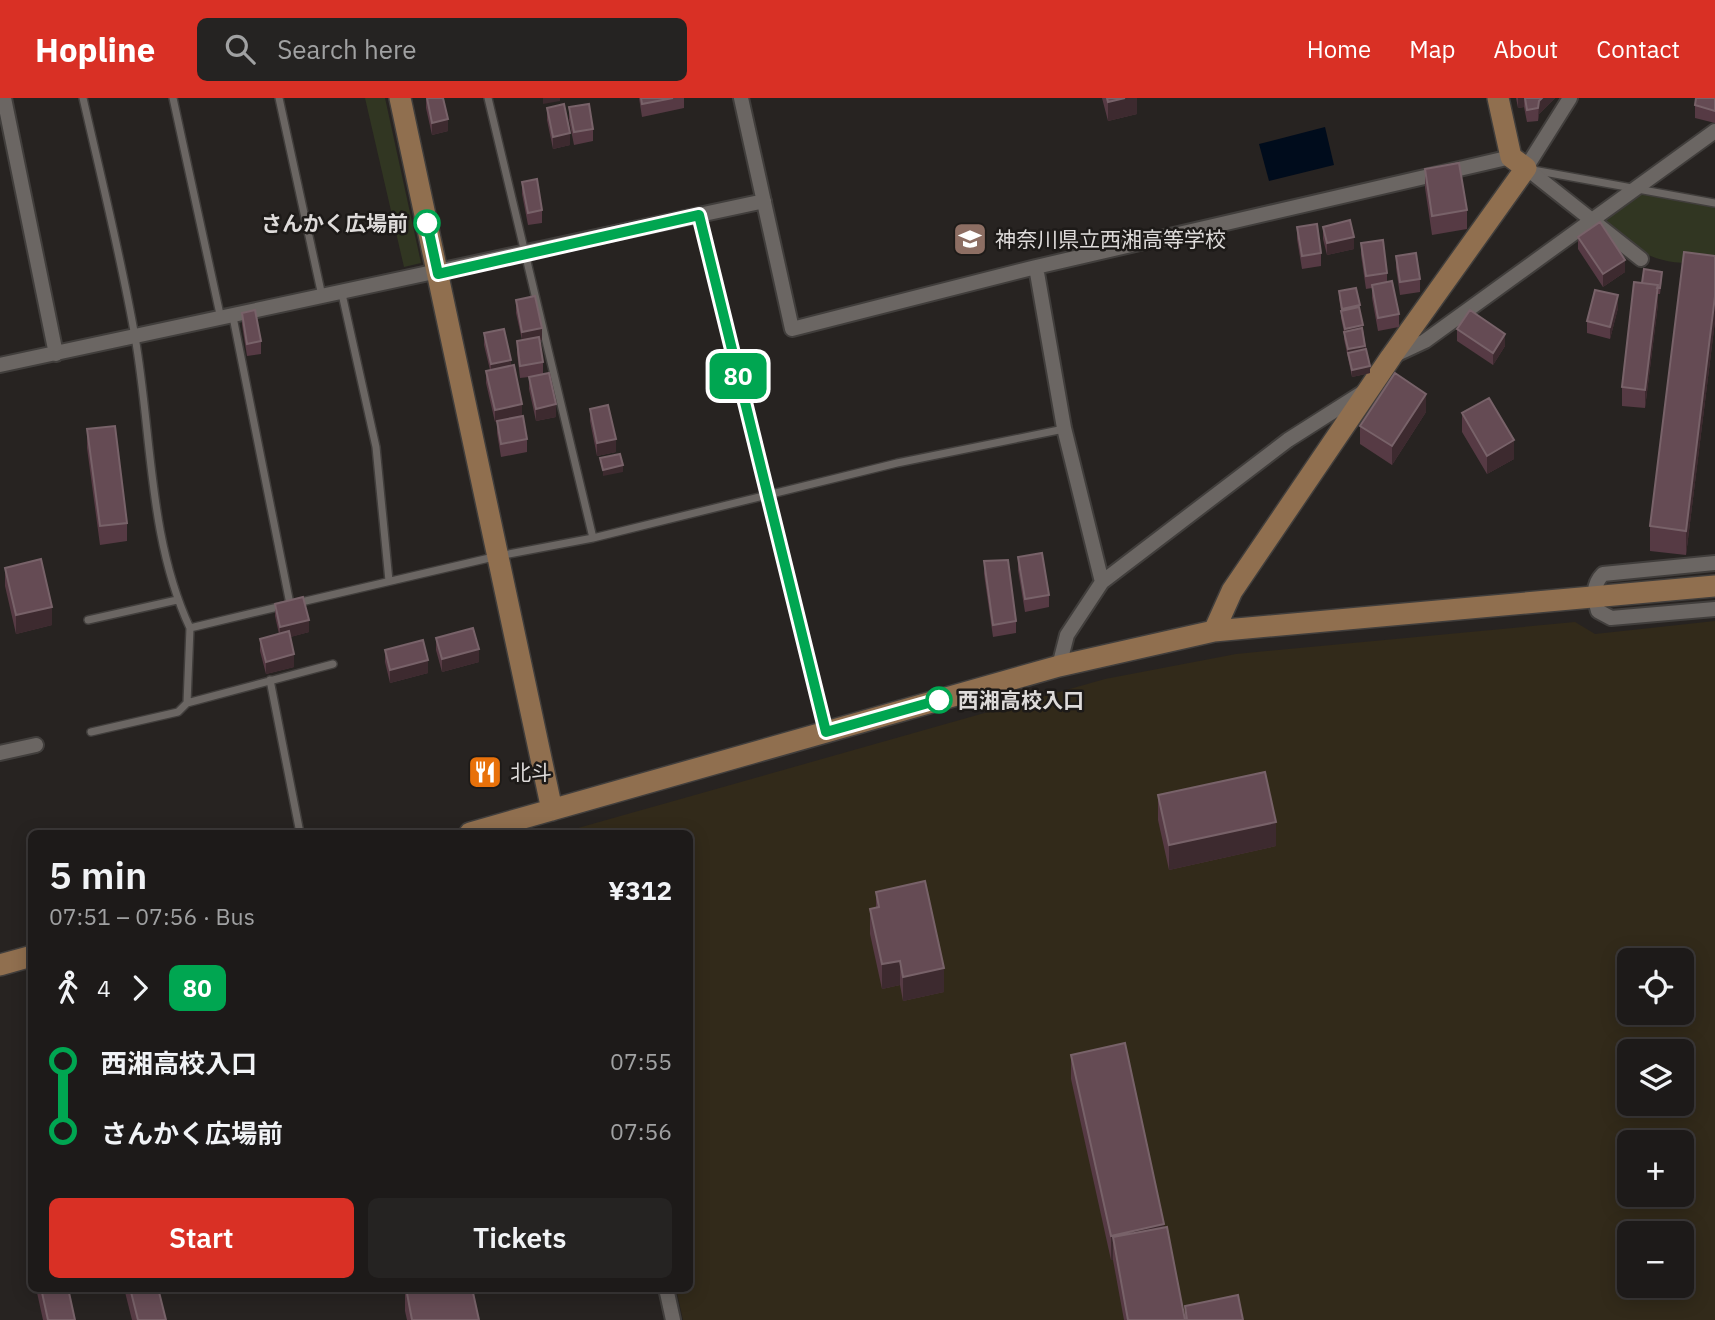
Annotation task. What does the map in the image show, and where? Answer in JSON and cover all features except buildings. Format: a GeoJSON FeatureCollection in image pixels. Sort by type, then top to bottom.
{"type":"FeatureCollection","features":[{"type":"Feature","properties":{"kind":"street"},"geometry":{"type":"LineString","coordinates":[[4,98],[56,354]]}},
{"type":"Feature","properties":{"kind":"street"},"geometry":{"type":"LineString","coordinates":[[400,98],[552,810]]}},
{"type":"Feature","properties":{"kind":"street"},"geometry":{"type":"LineString","coordinates":[[741,98],[792,329],[1036,267],[1519,162]]}},
{"type":"Feature","properties":{"kind":"street"},"geometry":{"type":"LineString","coordinates":[[1498,98],[1519,162],[1642,259]]}},
{"type":"Feature","properties":{"kind":"street"},"geometry":{"type":"LineString","coordinates":[[1214,631],[1232,590],[1519,162],[1570,98]]}},
{"type":"Feature","properties":{"kind":"street"},"geometry":{"type":"LineString","coordinates":[[1391,356],[1425,341],[1715,131]]}},
{"type":"Feature","properties":{"kind":"street"},"geometry":{"type":"LineString","coordinates":[[0,365],[438,274],[764,201]]}},
{"type":"Feature","properties":{"kind":"street"},"geometry":{"type":"LineString","coordinates":[[1036,267],[1065,428],[1102,582]]}},
{"type":"Feature","properties":{"kind":"street"},"geometry":{"type":"LineString","coordinates":[[1059,666],[1067,635],[1102,582],[1288,440],[1369,388]]}},
{"type":"Feature","properties":{"kind":"street"},"geometry":{"type":"LineString","coordinates":[[1715,563],[1603,574],[1596,581],[1594,596],[1598,611],[1611,618],[1715,608]]}},
{"type":"Feature","properties":{"kind":"street"},"geometry":{"type":"LineString","coordinates":[[481,830],[1059,666],[1214,631],[1715,586]]}},
{"type":"Feature","properties":{"kind":"street"},"geometry":{"type":"LineString","coordinates":[[0,753],[36,746]]}},
{"type":"Feature","properties":{"kind":"street"},"geometry":{"type":"LineString","coordinates":[[0,965],[28,957]]}},
{"type":"Feature","properties":{"kind":"street"},"geometry":{"type":"LineString","coordinates":[[667,1292],[673,1320]]}},
{"type":"Feature","properties":{"kind":"lane"},"geometry":{"type":"LineString","coordinates":[[83,98],[135,337],[162,540],[177,600],[190,628],[187,703]]}},
{"type":"Feature","properties":{"kind":"lane"},"geometry":{"type":"LineString","coordinates":[[173,98],[227,318],[290,604]]}},
{"type":"Feature","properties":{"kind":"lane"},"geometry":{"type":"LineString","coordinates":[[279,98],[323,298]]}},
{"type":"Feature","properties":{"kind":"lane"},"geometry":{"type":"LineString","coordinates":[[488,98],[593,538]]}},
{"type":"Feature","properties":{"kind":"lane"},"geometry":{"type":"LineString","coordinates":[[1519,162],[1633,190],[1715,203]]}},
{"type":"Feature","properties":{"kind":"lane"},"geometry":{"type":"LineString","coordinates":[[699,215],[826,732]]}},
{"type":"Feature","properties":{"kind":"lane"},"geometry":{"type":"LineString","coordinates":[[342,294],[376,447],[389,581]]}},
{"type":"Feature","properties":{"kind":"lane"},"geometry":{"type":"LineString","coordinates":[[190,628],[498,556],[593,538],[897,463],[1065,428]]}},
{"type":"Feature","properties":{"kind":"lane"},"geometry":{"type":"LineString","coordinates":[[88,620],[177,600]]}},
{"type":"Feature","properties":{"kind":"lane"},"geometry":{"type":"LineString","coordinates":[[91,732],[178,712],[187,703],[333,664]]}},
{"type":"Feature","properties":{"kind":"lane"},"geometry":{"type":"LineString","coordinates":[[270,680],[299,830]]}},
{"type":"Feature","properties":{"kind":"shaded area"},"geometry":{"type":"Polygon","coordinates":[[[1715,621],[1715,1320],[683,1320],[677,1292],[693,1292],[693,830],[578,828],[1105,679],[1236,654],[1575,622],[1595,634],[1715,621]]]}},
{"type":"Feature","properties":{"kind":"green space"},"geometry":{"type":"Polygon","coordinates":[[[365,98],[385,98],[421,263],[404,267],[365,98]]]}},
{"type":"Feature","properties":{"kind":"green space"},"geometry":{"type":"Polygon","coordinates":[[[1625,188],[1715,206],[1715,263],[1674,262],[1646,254],[1591,212],[1625,188]]]}},
{"type":"Feature","properties":{"kind":"water"},"geometry":{"type":"Polygon","coordinates":[[[1325,127],[1334,165],[1269,181],[1259,144],[1325,127]]]}},
{"type":"Feature","properties":{"kind":"bus line","name":"80"},"geometry":{"type":"LineString","coordinates":[[427,223],[438,274],[699,215],[826,732],[939,700]]}},
{"type":"Feature","properties":{"kind":"place","name":"さんかく広場前"},"geometry":{"type":"Point","coordinates":[427,223]}},
{"type":"Feature","properties":{"kind":"place","name":"神奈川県立西湘高等学校"},"geometry":{"type":"Point","coordinates":[970,239]}},
{"type":"Feature","properties":{"kind":"place","name":"西湘高校入口"},"geometry":{"type":"Point","coordinates":[939,700]}},
{"type":"Feature","properties":{"kind":"place","name":"北斗"},"geometry":{"type":"Point","coordinates":[485,772]}}]}
